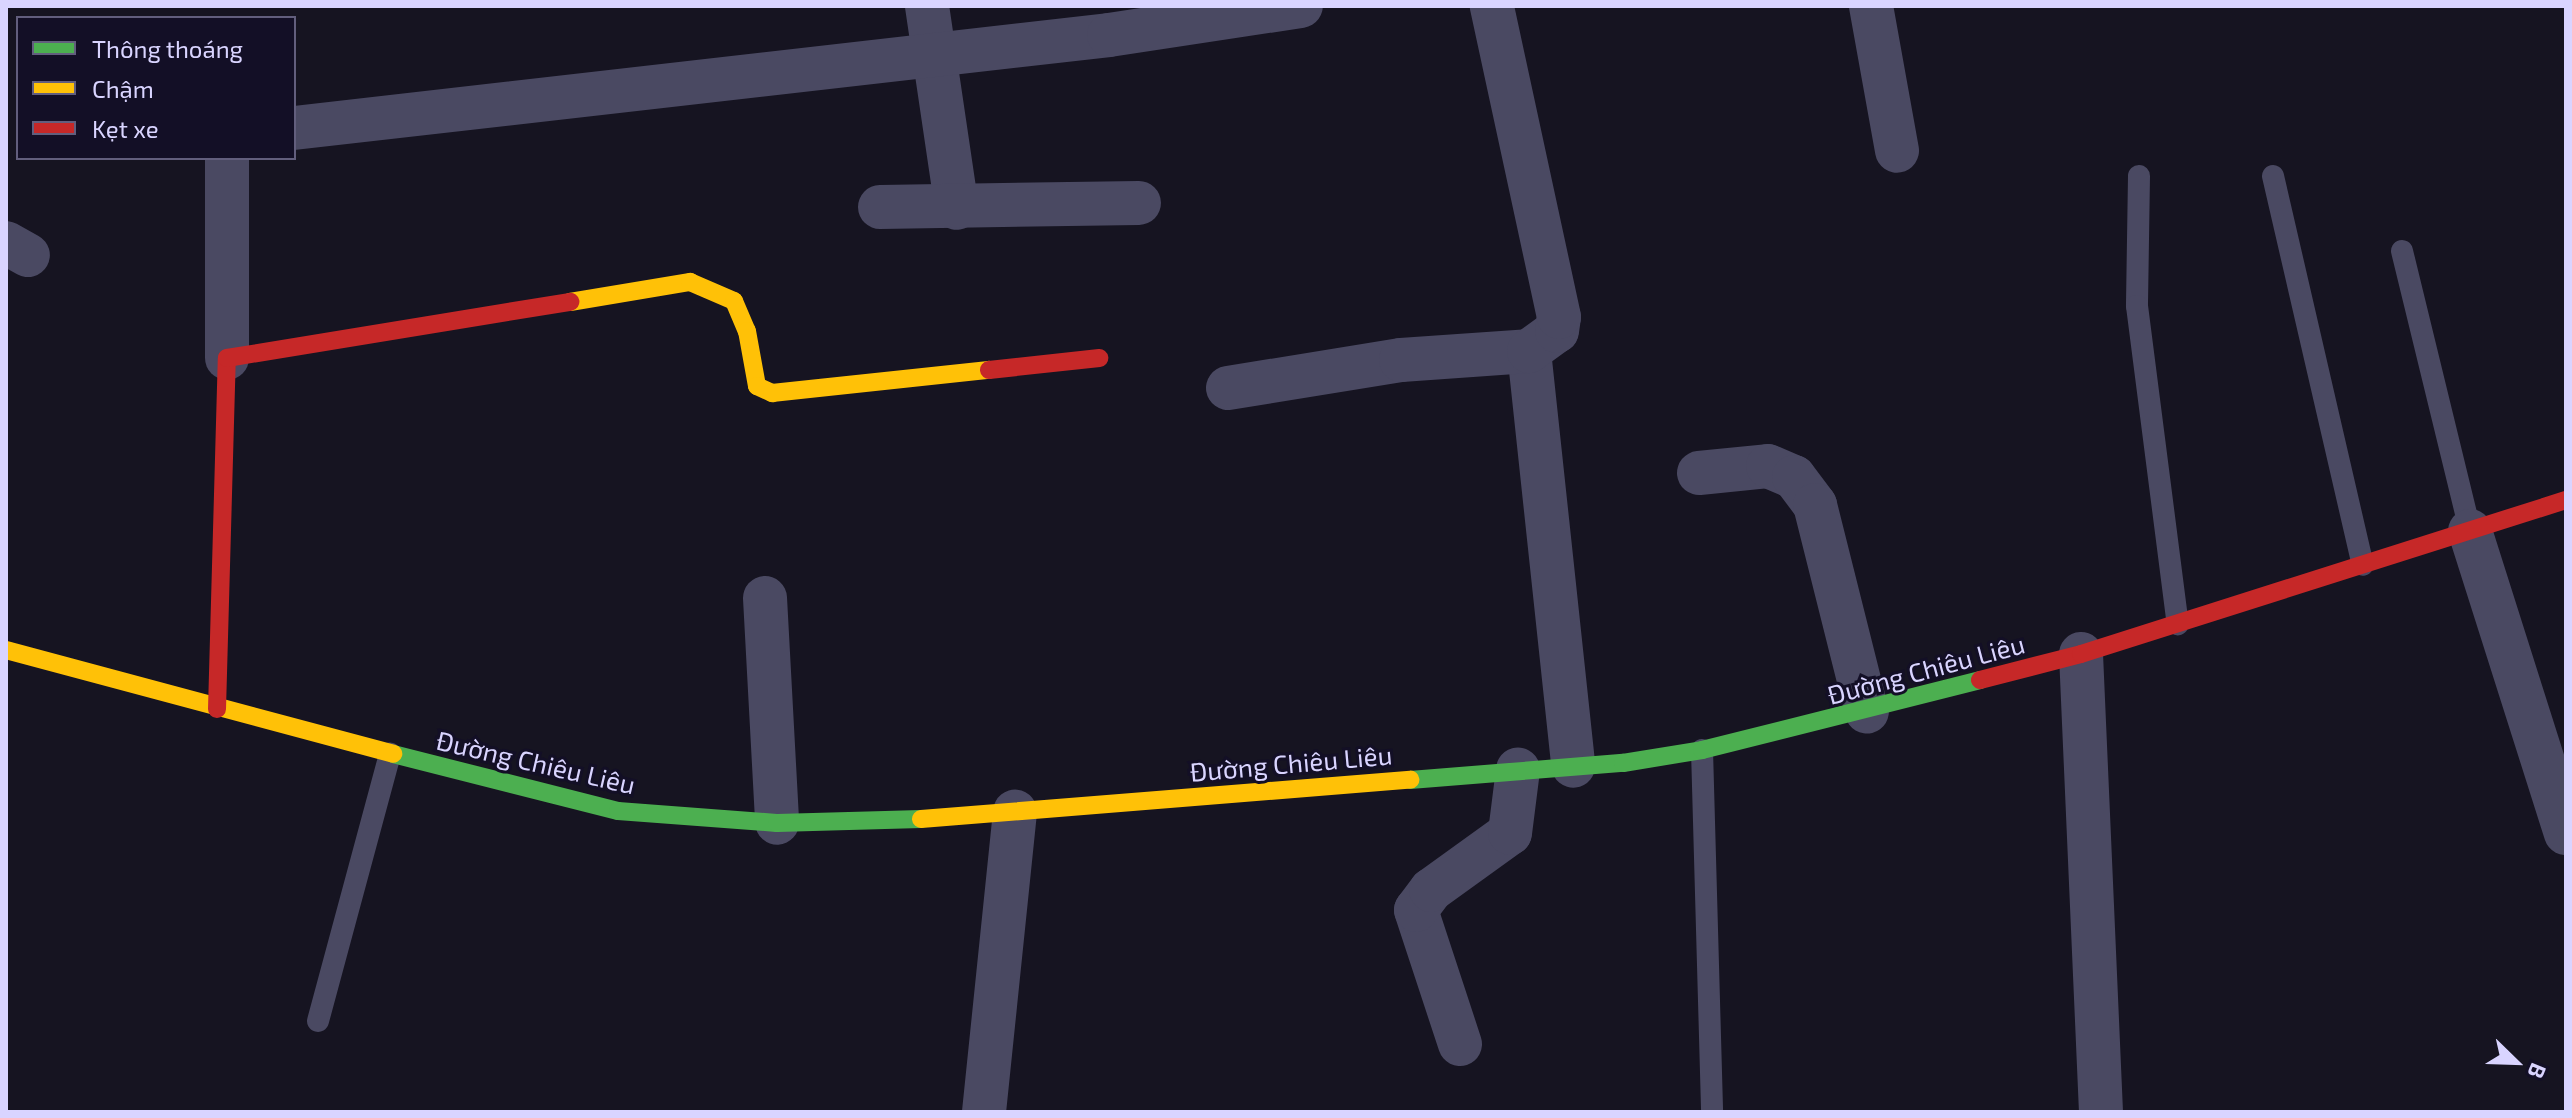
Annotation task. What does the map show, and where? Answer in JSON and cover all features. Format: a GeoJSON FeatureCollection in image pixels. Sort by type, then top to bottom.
{"type":"FeatureCollection","features":[{"type":"Feature","properties":{"kind":"street"},"geometry":{"type":"LineString","coordinates":[[927,6],[938,55],[957,208]]}},
{"type":"Feature","properties":{"kind":"street"},"geometry":{"type":"LineString","coordinates":[[296,128],[938,55],[1236,12],[1301,6]]}},
{"type":"Feature","properties":{"kind":"street"},"geometry":{"type":"LineString","coordinates":[[1228,388],[1401,360],[1529,351],[1557,331],[1559,317],[1492,6]]}},
{"type":"Feature","properties":{"kind":"street"},"geometry":{"type":"LineString","coordinates":[[1871,6],[1897,151]]}},
{"type":"Feature","properties":{"kind":"street"},"geometry":{"type":"LineString","coordinates":[[217,709],[227,358],[227,160]]}},
{"type":"Feature","properties":{"kind":"street"},"geometry":{"type":"LineString","coordinates":[[880,207],[1139,203]]}},
{"type":"Feature","properties":{"kind":"street"},"geometry":{"type":"LineString","coordinates":[[227,358],[690,282],[716,289],[734,301],[747,331],[757,386],[772,393],[1099,358]]}},
{"type":"Feature","properties":{"kind":"street"},"geometry":{"type":"LineString","coordinates":[[1529,351],[1573,766]]}},
{"type":"Feature","properties":{"kind":"street"},"geometry":{"type":"LineString","coordinates":[[1699,473],[1768,466],[1794,477],[1815,505],[1867,712]]}},
{"type":"Feature","properties":{"kind":"street","name":"Đường Chiêu Liêu"},"geometry":{"type":"LineString","coordinates":[[6,650],[217,709],[618,811],[777,823],[1015,812],[1573,766],[1702,750],[1867,712],[2081,654],[2566,500]]}},
{"type":"Feature","properties":{"kind":"street"},"geometry":{"type":"LineString","coordinates":[[2470,531],[2566,833]]}},
{"type":"Feature","properties":{"kind":"street"},"geometry":{"type":"LineString","coordinates":[[765,598],[777,823]]}},
{"type":"Feature","properties":{"kind":"street"},"geometry":{"type":"LineString","coordinates":[[2081,654],[2101,1112]]}},
{"type":"Feature","properties":{"kind":"street"},"geometry":{"type":"LineString","coordinates":[[1460,1044],[1416,910],[1431,890],[1510,833],[1518,770]]}},
{"type":"Feature","properties":{"kind":"street"},"geometry":{"type":"LineString","coordinates":[[984,1112],[1015,812]]}},
{"type":"Feature","properties":{"kind":"lane"},"geometry":{"type":"LineString","coordinates":[[2139,176],[2137,306],[2178,624]]}},
{"type":"Feature","properties":{"kind":"lane"},"geometry":{"type":"LineString","coordinates":[[2273,176],[2363,565]]}},
{"type":"Feature","properties":{"kind":"lane"},"geometry":{"type":"LineString","coordinates":[[2402,251],[2470,531]]}},
{"type":"Feature","properties":{"kind":"lane"},"geometry":{"type":"LineString","coordinates":[[1702,750],[1712,1112]]}},
{"type":"Feature","properties":{"kind":"lane"},"geometry":{"type":"LineString","coordinates":[[318,1021],[390,754]]}},
{"type":"Feature","properties":{"kind":"traffic: fast"},"geometry":{"type":"LineString","coordinates":[[1410,780],[1623,763],[1702,750],[1980,680]]}},
{"type":"Feature","properties":{"kind":"traffic: fast"},"geometry":{"type":"LineString","coordinates":[[393,754],[618,811],[777,823],[921,819]]}},
{"type":"Feature","properties":{"kind":"traffic: slow"},"geometry":{"type":"LineString","coordinates":[[570,302],[690,282],[734,301],[747,331],[757,386],[772,393],[989,370]]}},
{"type":"Feature","properties":{"kind":"traffic: slow"},"geometry":{"type":"LineString","coordinates":[[6,650],[393,754]]}},
{"type":"Feature","properties":{"kind":"traffic: slow"},"geometry":{"type":"LineString","coordinates":[[921,819],[1410,780]]}},
{"type":"Feature","properties":{"kind":"traffic: jam"},"geometry":{"type":"LineString","coordinates":[[217,709],[227,358],[570,302]]}},
{"type":"Feature","properties":{"kind":"traffic: jam"},"geometry":{"type":"LineString","coordinates":[[989,370],[1099,358]]}},
{"type":"Feature","properties":{"kind":"traffic: jam"},"geometry":{"type":"LineString","coordinates":[[1980,680],[2081,654],[2566,500]]}}]}
